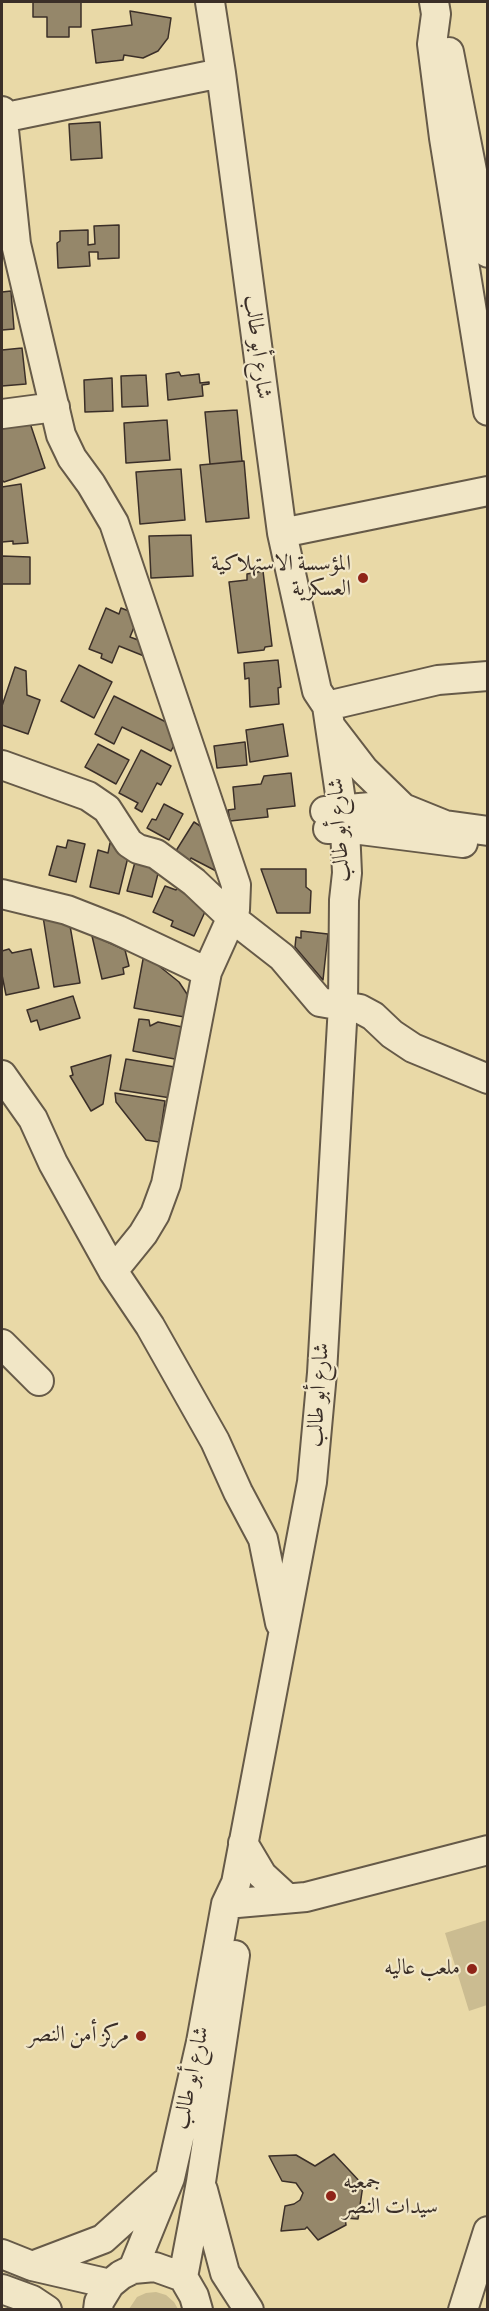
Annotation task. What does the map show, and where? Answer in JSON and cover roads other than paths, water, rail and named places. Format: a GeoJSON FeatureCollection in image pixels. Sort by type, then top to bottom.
{"type":"FeatureCollection","features":[{"type":"Feature","properties":{"kind":"street","name":"شارع أبو طالب"},"geometry":{"type":"LineString","coordinates":[[98,2310],[99,2302],[121,2276],[170,2178],[233,1907],[243,1843],[312,1482],[343,1005],[344,900],[335,873],[335,820],[325,708],[282,533],[222,73],[210,2]]}},
{"type":"Feature","properties":{"kind":"street"},"geometry":{"type":"LineString","coordinates":[[435,8],[450,53],[488,253]]}},
{"type":"Feature","properties":{"kind":"street"},"geometry":{"type":"LineString","coordinates":[[435,8],[432,44],[444,138],[488,411]]}},
{"type":"Feature","properties":{"kind":"street"},"geometry":{"type":"LineString","coordinates":[[2,118],[222,73]]}},
{"type":"Feature","properties":{"kind":"street"},"geometry":{"type":"LineString","coordinates":[[2,111],[16,244],[13,283],[55,407],[65,445],[105,506],[114,524],[236,885],[235,910],[207,972],[166,1184],[155,1214],[143,1234],[113,1271]]}},
{"type":"Feature","properties":{"kind":"street"},"geometry":{"type":"LineString","coordinates":[[2,414],[55,407]]}},
{"type":"Feature","properties":{"kind":"street"},"geometry":{"type":"LineString","coordinates":[[282,533],[488,491]]}},
{"type":"Feature","properties":{"kind":"street"},"geometry":{"type":"LineString","coordinates":[[404,808],[364,770],[325,708],[438,680],[488,676]]}},
{"type":"Feature","properties":{"kind":"street","name":"شارع أبو طالب"},"geometry":{"type":"LineString","coordinates":[[325,708],[311,707],[335,820]]}},
{"type":"Feature","properties":{"kind":"street"},"geometry":{"type":"LineString","coordinates":[[2,765],[88,796],[107,809],[129,843],[138,849],[156,854],[176,868],[232,918],[282,957],[320,1002],[360,1009],[413,1048],[488,1079]]}},
{"type":"Feature","properties":{"kind":"street"},"geometry":{"type":"LineString","coordinates":[[335,820],[371,807],[404,808],[445,825],[488,831]]}},
{"type":"Feature","properties":{"kind":"street"},"geometry":{"type":"LineString","coordinates":[[335,820],[488,847]]}},
{"type":"Feature","properties":{"kind":"street"},"geometry":{"type":"LineString","coordinates":[[2,894],[67,910],[118,930],[207,972]]}},
{"type":"Feature","properties":{"kind":"street"},"geometry":{"type":"LineString","coordinates":[[2,1075],[33,1119],[53,1163],[113,1271],[150,1326],[215,1441],[238,1492],[260,1532],[268,1554],[283,1634]]}},
{"type":"Feature","properties":{"kind":"street"},"geometry":{"type":"LineString","coordinates":[[2,1344],[39,1381]]}},
{"type":"Feature","properties":{"kind":"street"},"geometry":{"type":"LineString","coordinates":[[243,1843],[262,1875],[296,1898]]}},
{"type":"Feature","properties":{"kind":"street"},"geometry":{"type":"LineString","coordinates":[[233,1907],[272,1916],[296,1898],[488,1850]]}},
{"type":"Feature","properties":{"kind":"street","name":"شارع أبو طالب"},"geometry":{"type":"LineString","coordinates":[[192,2294],[201,2182],[223,2047],[233,1907]]}},
{"type":"Feature","properties":{"kind":"street"},"geometry":{"type":"LineString","coordinates":[[32,2266],[104,2239],[170,2178]]}},
{"type":"Feature","properties":{"kind":"street"},"geometry":{"type":"LineString","coordinates":[[201,2182],[225,2272],[249,2310]]}},
{"type":"Feature","properties":{"kind":"street"},"geometry":{"type":"LineString","coordinates":[[466,2306],[487,2234]]}},
{"type":"Feature","properties":{"kind":"street"},"geometry":{"type":"LineString","coordinates":[[2,2254],[32,2266],[121,2276],[155,2267],[192,2294],[223,2310]]}},
{"type":"Feature","properties":{"kind":"street"},"geometry":{"type":"LineString","coordinates":[[2,2289],[40,2306]]}},
{"type":"Feature","properties":{"kind":"place","name":"المؤسسة الاستهلاكية العسكرية"},"geometry":{"type":"Point","coordinates":[363,578]}},
{"type":"Feature","properties":{"kind":"place","name":"ملعب عاليه"},"geometry":{"type":"Point","coordinates":[472,1969]}},
{"type":"Feature","properties":{"kind":"place","name":"مركز أمن النصر"},"geometry":{"type":"Point","coordinates":[141,2036]}},
{"type":"Feature","properties":{"kind":"place","name":"جمعيه سيدات النصر"},"geometry":{"type":"Point","coordinates":[331,2196]}}]}
